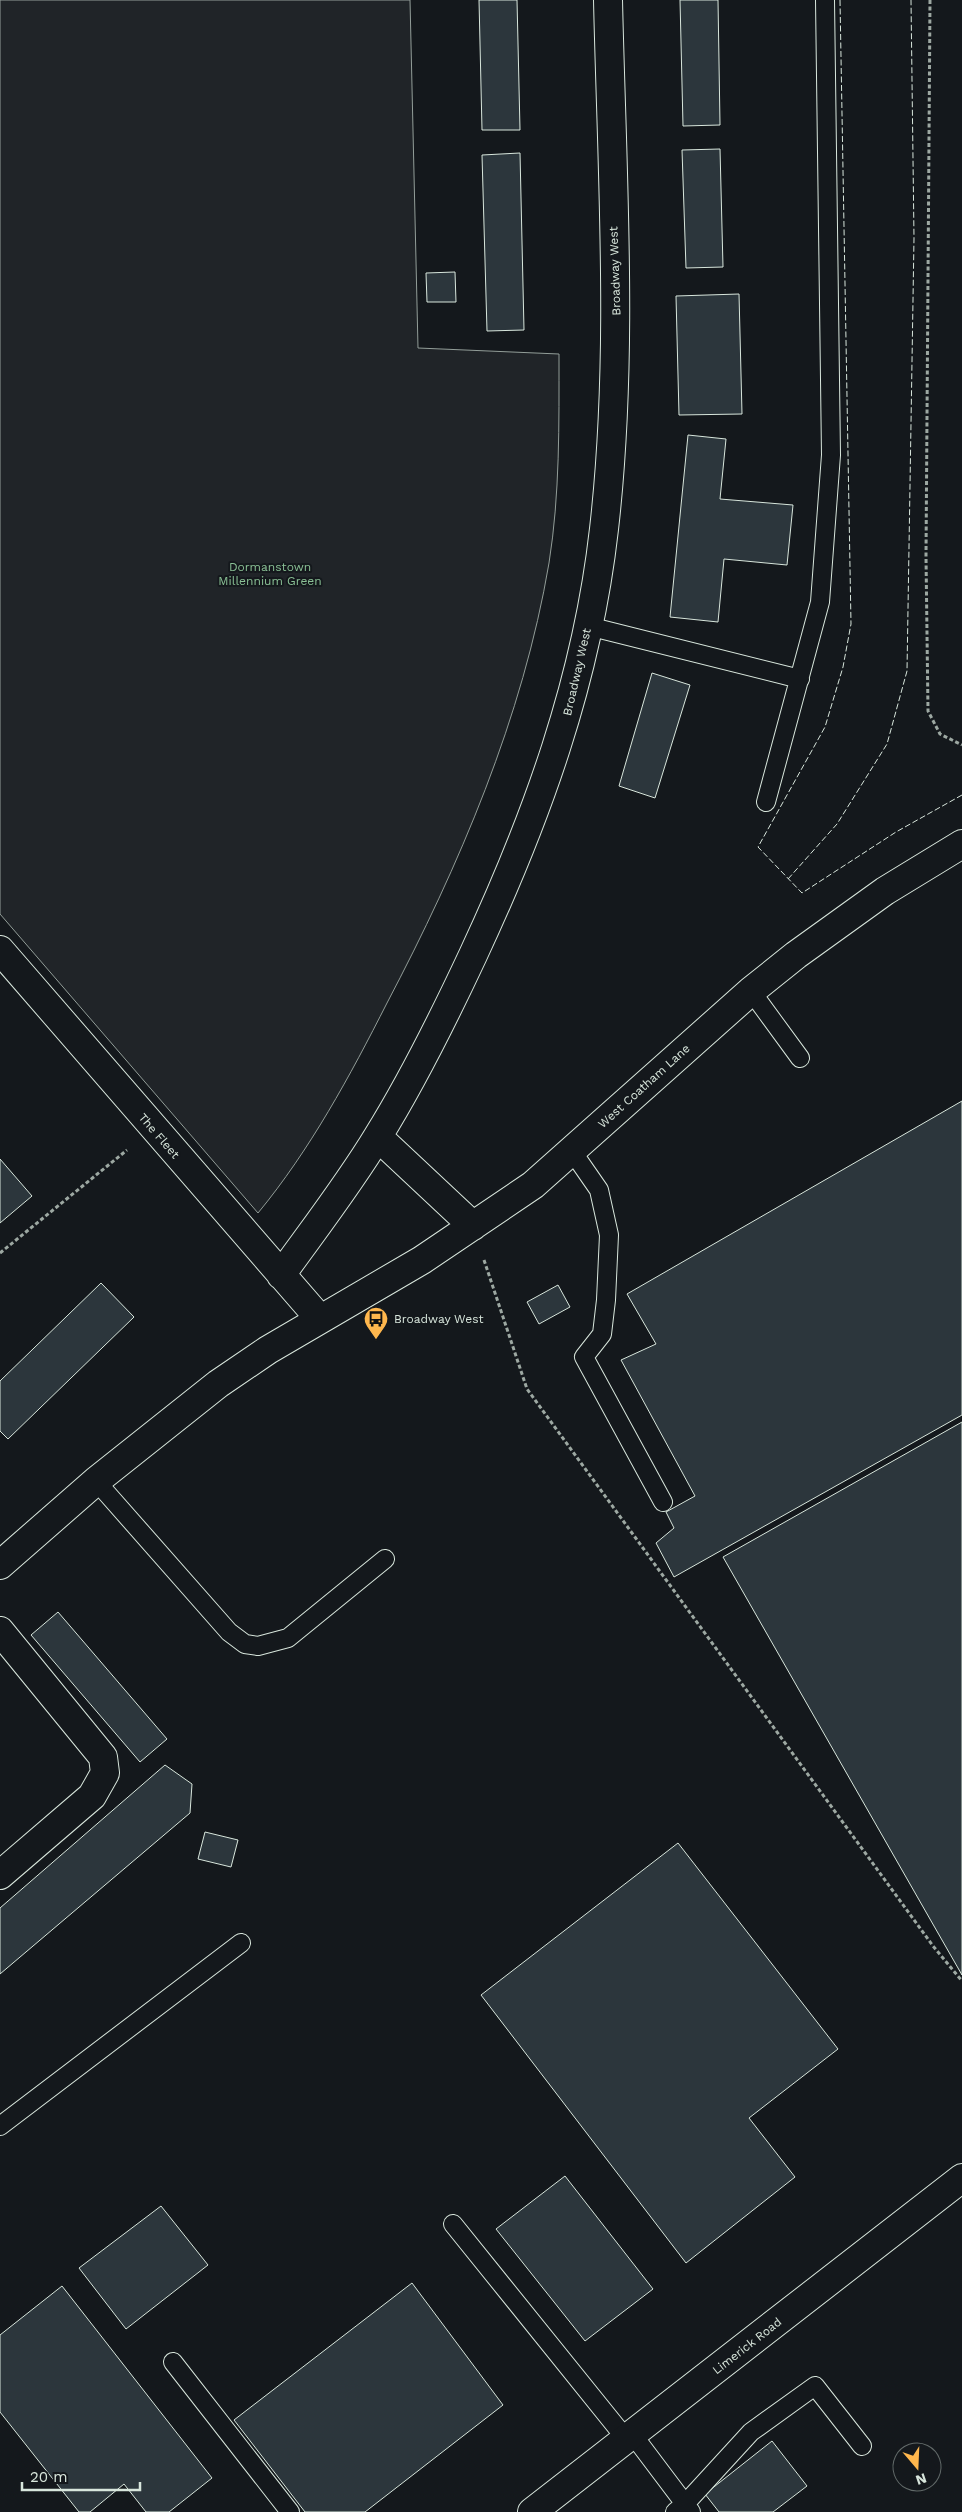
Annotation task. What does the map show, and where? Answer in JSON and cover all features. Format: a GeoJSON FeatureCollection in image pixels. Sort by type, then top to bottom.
{"type":"FeatureCollection","features":[{"type":"Feature","properties":{"kind":"street","name":"Broadway West"},"geometry":{"type":"LineString","coordinates":[[281,1275],[378,1137],[436,1033],[500,896],[535,813],[561,737],[588,626],[604,532],[614,410],[616,321],[608,0]]}},
{"type":"Feature","properties":{"kind":"street","name":"West Coatham Lane"},"geometry":{"type":"LineString","coordinates":[[320,1320],[422,1260],[532,1185],[751,991],[796,955],[885,890],[962,844]]}},
{"type":"Feature","properties":{"kind":"street","name":"The Fleet"},"geometry":{"type":"LineString","coordinates":[[0,950],[320,1320]]}},
{"type":"Feature","properties":{"kind":"street"},"geometry":{"type":"LineString","coordinates":[[378,1137],[473,1226]]}},
{"type":"Feature","properties":{"kind":"street"},"geometry":{"type":"LineString","coordinates":[[0,1564],[96,1481],[218,1384],[268,1350],[320,1320]]}},
{"type":"Feature","properties":{"kind":"street"},"geometry":{"type":"LineString","coordinates":[[0,1631],[103,1757],[105,1773],[92,1796],[0,1874]]}},
{"type":"Feature","properties":{"kind":"street","name":"Limerick Road"},"geometry":{"type":"LineString","coordinates":[[532,2512],[962,2178]]}},
{"type":"Feature","properties":{"kind":"lane"},"geometry":{"type":"LineString","coordinates":[[766,802],[820,602],[831,455],[825,0]]}},
{"type":"Feature","properties":{"kind":"lane"},"geometry":{"type":"LineString","coordinates":[[588,626],[800,679]]}},
{"type":"Feature","properties":{"kind":"lane"},"geometry":{"type":"LineString","coordinates":[[751,991],[800,1058]]}},
{"type":"Feature","properties":{"kind":"lane"},"geometry":{"type":"LineString","coordinates":[[572,1151],[599,1190],[609,1235],[606,1300],[602,1334],[584,1357],[663,1502]]}},
{"type":"Feature","properties":{"kind":"lane"},"geometry":{"type":"LineString","coordinates":[[96,1481],[229,1632],[245,1644],[258,1646],[288,1638],[385,1559]]}},
{"type":"Feature","properties":{"kind":"lane"},"geometry":{"type":"LineString","coordinates":[[0,2126],[241,1943]]}},
{"type":"Feature","properties":{"kind":"lane"},"geometry":{"type":"LineString","coordinates":[[453,2224],[630,2437],[684,2509],[751,2432],[815,2386],[862,2446]]}},
{"type":"Feature","properties":{"kind":"lane"},"geometry":{"type":"LineString","coordinates":[[173,2362],[290,2512]]}},
{"type":"Feature","properties":{"kind":"path"},"geometry":{"type":"LineString","coordinates":[[930,0],[926,546],[928,710],[940,734],[962,745]]}},
{"type":"Feature","properties":{"kind":"path"},"geometry":{"type":"LineString","coordinates":[[0,1253],[153,1129]]}},
{"type":"Feature","properties":{"kind":"path"},"geometry":{"type":"LineString","coordinates":[[473,1226],[527,1389],[922,1930],[962,1981]]}},
{"type":"Feature","properties":{"kind":"green space","name":"Dormanstown Millennium Green"},"geometry":{"type":"Polygon","coordinates":[[[0,0],[410,0],[418,348],[559,354],[559,433],[553,537],[538,621],[505,734],[463,844],[414,951],[328,1112],[295,1164],[258,1213],[0,914],[0,0]]]}},
{"type":"Feature","properties":{"kind":"building"},"geometry":{"type":"Polygon","coordinates":[[[479,0],[517,0],[520,130],[482,130],[479,0]]]}},
{"type":"Feature","properties":{"kind":"building"},"geometry":{"type":"Polygon","coordinates":[[[680,0],[718,0],[720,125],[683,126],[680,0]]]}},
{"type":"Feature","properties":{"kind":"building"},"geometry":{"type":"Polygon","coordinates":[[[720,149],[723,267],[686,268],[682,150],[720,149]]]}},
{"type":"Feature","properties":{"kind":"building"},"geometry":{"type":"Polygon","coordinates":[[[520,153],[524,330],[487,331],[482,155],[520,153]]]}},
{"type":"Feature","properties":{"kind":"building"},"geometry":{"type":"Polygon","coordinates":[[[455,272],[456,302],[427,302],[426,273],[455,272]]]}},
{"type":"Feature","properties":{"kind":"building"},"geometry":{"type":"Polygon","coordinates":[[[739,294],[742,414],[679,415],[676,296],[739,294]]]}},
{"type":"Feature","properties":{"kind":"building"},"geometry":{"type":"Polygon","coordinates":[[[688,435],[726,439],[720,499],[793,505],[787,565],[724,559],[718,622],[670,617],[688,435]]]}},
{"type":"Feature","properties":{"kind":"building"},"geometry":{"type":"Polygon","coordinates":[[[652,673],[690,685],[655,798],[619,786],[652,673]]]}},
{"type":"Feature","properties":{"kind":"building"},"geometry":{"type":"Polygon","coordinates":[[[962,1101],[962,1415],[674,1577],[656,1543],[674,1528],[666,1512],[695,1496],[621,1360],[656,1344],[627,1294],[962,1101]]]}},
{"type":"Feature","properties":{"kind":"building"},"geometry":{"type":"Polygon","coordinates":[[[0,1159],[32,1196],[0,1223],[0,1159]]]}},
{"type":"Feature","properties":{"kind":"building"},"geometry":{"type":"Polygon","coordinates":[[[101,1283],[134,1317],[8,1439],[0,1431],[0,1381],[101,1283]]]}},
{"type":"Feature","properties":{"kind":"building"},"geometry":{"type":"Polygon","coordinates":[[[558,1285],[570,1307],[539,1324],[527,1302],[558,1285]]]}},
{"type":"Feature","properties":{"kind":"building"},"geometry":{"type":"Polygon","coordinates":[[[962,1422],[962,1975],[723,1557],[962,1422]]]}},
{"type":"Feature","properties":{"kind":"building"},"geometry":{"type":"Polygon","coordinates":[[[58,1612],[167,1739],[140,1762],[31,1635],[58,1612]]]}},
{"type":"Feature","properties":{"kind":"building"},"geometry":{"type":"Polygon","coordinates":[[[165,1765],[192,1784],[190,1813],[0,1974],[0,1908],[165,1765]]]}},
{"type":"Feature","properties":{"kind":"building"},"geometry":{"type":"Polygon","coordinates":[[[205,1832],[238,1840],[231,1867],[198,1859],[205,1832]]]}},
{"type":"Feature","properties":{"kind":"building"},"geometry":{"type":"Polygon","coordinates":[[[678,1843],[838,2049],[749,2118],[795,2177],[686,2263],[481,1995],[678,1843]]]}},
{"type":"Feature","properties":{"kind":"building"},"geometry":{"type":"Polygon","coordinates":[[[565,2176],[653,2289],[585,2341],[496,2229],[565,2176]]]}},
{"type":"Feature","properties":{"kind":"building"},"geometry":{"type":"Polygon","coordinates":[[[161,2206],[208,2265],[126,2329],[79,2268],[161,2206]]]}},
{"type":"Feature","properties":{"kind":"building"},"geometry":{"type":"Polygon","coordinates":[[[412,2283],[503,2405],[365,2512],[305,2512],[234,2420],[412,2283]]]}},
{"type":"Feature","properties":{"kind":"building"},"geometry":{"type":"Polygon","coordinates":[[[62,2286],[212,2478],[169,2512],[146,2512],[124,2484],[90,2512],[79,2512],[0,2412],[0,2335],[62,2286]]]}},
{"type":"Feature","properties":{"kind":"building"},"geometry":{"type":"Polygon","coordinates":[[[772,2441],[807,2486],[773,2512],[719,2512],[705,2494],[772,2441]]]}},
{"type":"Feature","properties":{"kind":"fence"},"geometry":{"type":"LineString","coordinates":[[840,0],[851,624],[843,667],[825,727],[758,847],[802,893],[896,832],[962,795]]}},
{"type":"Feature","properties":{"kind":"fence"},"geometry":{"type":"LineString","coordinates":[[788,879],[837,824],[887,744],[907,671],[914,238],[911,0]]}},
{"type":"Feature","properties":{"kind":"place","name":"Broadway West"},"geometry":{"type":"Point","coordinates":[376,1340]}}]}
